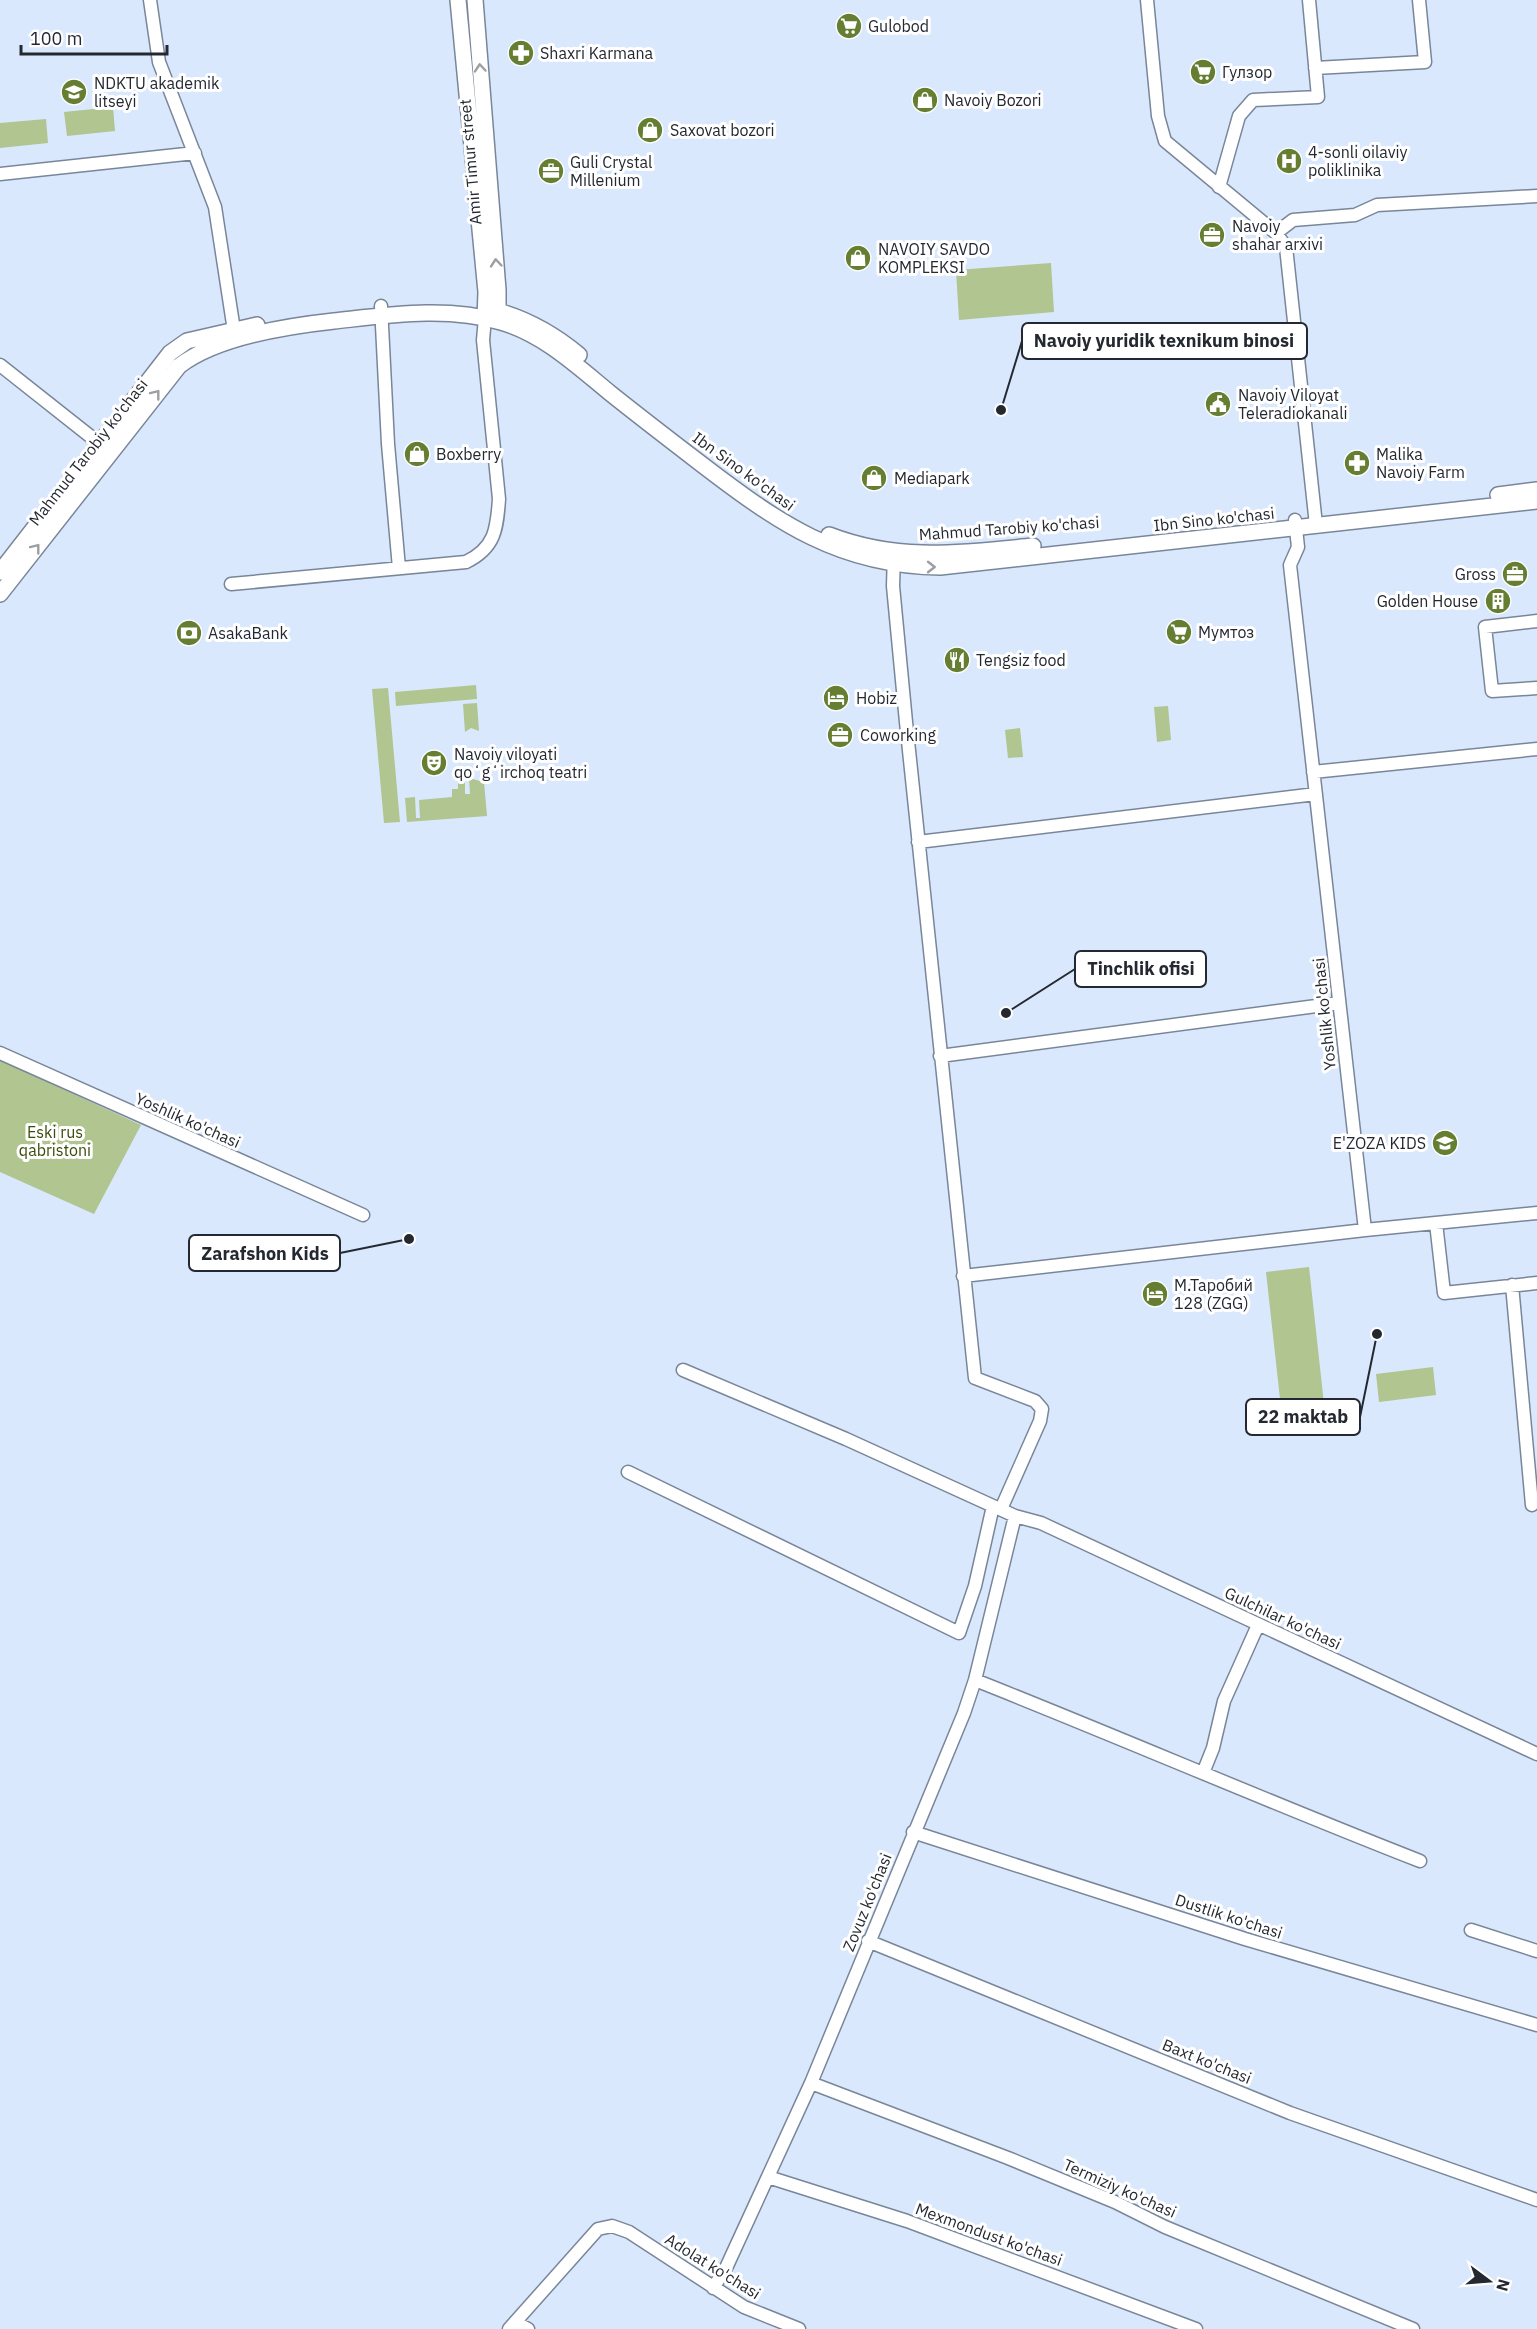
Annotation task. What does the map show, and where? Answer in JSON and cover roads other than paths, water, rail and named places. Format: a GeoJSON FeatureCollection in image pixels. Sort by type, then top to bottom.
{"type":"FeatureCollection","features":[{"type":"Feature","properties":{"kind":"main road","name":"Amir Timur street"},"geometry":{"type":"LineString","coordinates":[[458,0],[486,292],[491,315]]}},
{"type":"Feature","properties":{"kind":"main road","name":"Amir Timur street"},"geometry":{"type":"LineString","coordinates":[[475,0],[491,315]]}},
{"type":"Feature","properties":{"kind":"main road","name":"Mahmud Tarobiy ko'chasi"},"geometry":{"type":"LineString","coordinates":[[0,573],[170,353],[187,341],[235,335],[298,316],[382,311],[420,304],[528,321],[562,342],[760,498],[831,536],[894,559],[1295,524],[1537,490]]}},
{"type":"Feature","properties":{"kind":"main road","name":"Mahmud Tarobiy ko'chasi"},"geometry":{"type":"LineString","coordinates":[[0,594],[179,366],[190,357],[215,347],[235,335]]}},
{"type":"Feature","properties":{"kind":"main road"},"geometry":{"type":"LineString","coordinates":[[1316,521],[1537,501]]}},
{"type":"Feature","properties":{"kind":"street"},"geometry":{"type":"LineString","coordinates":[[150,0],[159,62],[215,207],[235,335]]}},
{"type":"Feature","properties":{"kind":"street"},"geometry":{"type":"LineString","coordinates":[[1147,0],[1158,116],[1165,141],[1276,233],[1286,247],[1316,521]]}},
{"type":"Feature","properties":{"kind":"street"},"geometry":{"type":"LineString","coordinates":[[1219,187],[1239,116],[1253,100],[1317,97],[1309,0]]}},
{"type":"Feature","properties":{"kind":"street"},"geometry":{"type":"LineString","coordinates":[[1315,68],[1425,62],[1419,0]]}},
{"type":"Feature","properties":{"kind":"street"},"geometry":{"type":"LineString","coordinates":[[0,174],[195,153]]}},
{"type":"Feature","properties":{"kind":"street"},"geometry":{"type":"LineString","coordinates":[[1276,233],[1293,220],[1355,215],[1377,204],[1537,196]]}},
{"type":"Feature","properties":{"kind":"street"},"geometry":{"type":"LineString","coordinates":[[382,311],[388,444],[399,568]]}},
{"type":"Feature","properties":{"kind":"street"},"geometry":{"type":"LineString","coordinates":[[231,584],[466,562],[475,558],[490,543],[497,524],[499,499],[483,340],[491,315]]}},
{"type":"Feature","properties":{"kind":"street","name":"Mahmud Tarobiy ko'chasi"},"geometry":{"type":"LineString","coordinates":[[0,365],[100,444]]}},
{"type":"Feature","properties":{"kind":"street","name":"Yoshlik ko'chasi"},"geometry":{"type":"LineString","coordinates":[[1295,524],[1298,547],[1290,565],[1365,1230]]}},
{"type":"Feature","properties":{"kind":"street"},"geometry":{"type":"LineString","coordinates":[[628,1472],[958,1633],[975,1586],[997,1508],[1040,1420],[1042,1409],[1035,1401],[975,1378],[918,842],[893,586],[894,559]]}},
{"type":"Feature","properties":{"kind":"street"},"geometry":{"type":"LineString","coordinates":[[1537,621],[1485,627],[1492,691],[1537,687]]}},
{"type":"Feature","properties":{"kind":"street"},"geometry":{"type":"LineString","coordinates":[[1313,772],[1537,749]]}},
{"type":"Feature","properties":{"kind":"street"},"geometry":{"type":"LineString","coordinates":[[918,842],[1316,794]]}},
{"type":"Feature","properties":{"kind":"street"},"geometry":{"type":"LineString","coordinates":[[940,1056],[1339,1003]]}},
{"type":"Feature","properties":{"kind":"street","name":"Yoshlik ko'chasi"},"geometry":{"type":"LineString","coordinates":[[0,1053],[363,1215]]}},
{"type":"Feature","properties":{"kind":"street"},"geometry":{"type":"LineString","coordinates":[[963,1276],[1365,1230],[1537,1214]]}},
{"type":"Feature","properties":{"kind":"street"},"geometry":{"type":"LineString","coordinates":[[1436,1223],[1444,1293],[1537,1283]]}},
{"type":"Feature","properties":{"kind":"street"},"geometry":{"type":"LineString","coordinates":[[1512,1286],[1532,1505]]}},
{"type":"Feature","properties":{"kind":"street","name":"Gulchilar ko'chasi"},"geometry":{"type":"LineString","coordinates":[[682,1370],[846,1439],[997,1508],[1041,1523],[1537,1754]]}},
{"type":"Feature","properties":{"kind":"street","name":"Zovuz ko'chasi"},"geometry":{"type":"LineString","coordinates":[[713,2288],[726,2268],[811,2083],[964,1713],[975,1680],[1015,1515]]}},
{"type":"Feature","properties":{"kind":"street"},"geometry":{"type":"LineString","coordinates":[[1203,1773],[1213,1748],[1224,1701],[1258,1625]]}},
{"type":"Feature","properties":{"kind":"street"},"geometry":{"type":"LineString","coordinates":[[975,1680],[1110,1733],[1420,1862]]}},
{"type":"Feature","properties":{"kind":"street","name":"Dustlik ko'chasi"},"geometry":{"type":"LineString","coordinates":[[913,1832],[1245,1939],[1537,2025]]}},
{"type":"Feature","properties":{"kind":"street"},"geometry":{"type":"LineString","coordinates":[[1471,1930],[1537,1951]]}},
{"type":"Feature","properties":{"kind":"street","name":"Baxt ko'chasi"},"geometry":{"type":"LineString","coordinates":[[868,1941],[1290,2113],[1537,2200]]}},
{"type":"Feature","properties":{"kind":"street","name":"Termiziy ko'chasi"},"geometry":{"type":"LineString","coordinates":[[811,2083],[1008,2158],[1115,2202],[1166,2228],[1413,2329]]}},
{"type":"Feature","properties":{"kind":"street","name":"Mexmondust ko'chasi"},"geometry":{"type":"LineString","coordinates":[[768,2177],[907,2221],[1196,2329]]}},
{"type":"Feature","properties":{"kind":"street","name":"Adolat ko'chasi"},"geometry":{"type":"LineString","coordinates":[[512,2325],[598,2229],[612,2226],[629,2232],[744,2307],[799,2329]]}},
{"type":"Feature","properties":{"kind":"street"},"geometry":{"type":"LineString","coordinates":[[512,2325],[528,2329]]}},
{"type":"Feature","properties":{"kind":"place","name":"Gulobod"},"geometry":{"type":"Point","coordinates":[849,26]}},
{"type":"Feature","properties":{"kind":"place","name":"Shaxri Karmana"},"geometry":{"type":"Point","coordinates":[521,53]}},
{"type":"Feature","properties":{"kind":"place","name":"Гулзор"},"geometry":{"type":"Point","coordinates":[1203,72]}},
{"type":"Feature","properties":{"kind":"place","name":"NDKTU akademik litseyi"},"geometry":{"type":"Point","coordinates":[74,92]}},
{"type":"Feature","properties":{"kind":"place","name":"Navoiy Bozori"},"geometry":{"type":"Point","coordinates":[925,100]}},
{"type":"Feature","properties":{"kind":"place","name":"Saxovat bozori"},"geometry":{"type":"Point","coordinates":[650,130]}},
{"type":"Feature","properties":{"kind":"place","name":"4-sonli oilaviy poliklinika"},"geometry":{"type":"Point","coordinates":[1289,161]}},
{"type":"Feature","properties":{"kind":"place","name":"Guli Crystal Millenium"},"geometry":{"type":"Point","coordinates":[551,171]}},
{"type":"Feature","properties":{"kind":"place","name":"Navoiy shahar arxivi"},"geometry":{"type":"Point","coordinates":[1212,235]}},
{"type":"Feature","properties":{"kind":"place","name":"NAVOIY SAVDO KOMPLEKSI"},"geometry":{"type":"Point","coordinates":[858,258]}},
{"type":"Feature","properties":{"kind":"place","name":"Navoiy Viloyat Teleradiokanali"},"geometry":{"type":"Point","coordinates":[1218,404]}},
{"type":"Feature","properties":{"kind":"place","name":"Navoiy yuridik texnikum binosi"},"geometry":{"type":"Point","coordinates":[1001,410]}},
{"type":"Feature","properties":{"kind":"place","name":"Boxberry"},"geometry":{"type":"Point","coordinates":[417,454]}},
{"type":"Feature","properties":{"kind":"place","name":"Malika Navoiy Farm"},"geometry":{"type":"Point","coordinates":[1357,463]}},
{"type":"Feature","properties":{"kind":"place","name":"Mediapark"},"geometry":{"type":"Point","coordinates":[874,478]}},
{"type":"Feature","properties":{"kind":"place","name":"Gross"},"geometry":{"type":"Point","coordinates":[1515,574]}},
{"type":"Feature","properties":{"kind":"place","name":"Golden House"},"geometry":{"type":"Point","coordinates":[1498,601]}},
{"type":"Feature","properties":{"kind":"place","name":"Мумтоз"},"geometry":{"type":"Point","coordinates":[1179,632]}},
{"type":"Feature","properties":{"kind":"place","name":"AsakaBank"},"geometry":{"type":"Point","coordinates":[189,633]}},
{"type":"Feature","properties":{"kind":"place","name":"Tengsiz food"},"geometry":{"type":"Point","coordinates":[957,660]}},
{"type":"Feature","properties":{"kind":"place","name":"Hobiz"},"geometry":{"type":"Point","coordinates":[836,698]}},
{"type":"Feature","properties":{"kind":"place","name":"Coworking"},"geometry":{"type":"Point","coordinates":[840,735]}},
{"type":"Feature","properties":{"kind":"place","name":"Navoiy viloyati qoʻgʻirchoq teatri"},"geometry":{"type":"Point","coordinates":[434,763]}},
{"type":"Feature","properties":{"kind":"place","name":"Tinchlik ofisi"},"geometry":{"type":"Point","coordinates":[1006,1013]}},
{"type":"Feature","properties":{"kind":"place","name":"E'ZOZA KIDS"},"geometry":{"type":"Point","coordinates":[1445,1143]}},
{"type":"Feature","properties":{"kind":"place","name":"Zarafshon Kids"},"geometry":{"type":"Point","coordinates":[409,1239]}},
{"type":"Feature","properties":{"kind":"place","name":"М.Таробий 128 (ZGG)"},"geometry":{"type":"Point","coordinates":[1155,1294]}},
{"type":"Feature","properties":{"kind":"place","name":"22 maktab"},"geometry":{"type":"Point","coordinates":[1377,1334]}},
{"type":"Feature","properties":{"kind":"park label","name":"Eski rus qabristoni"},"geometry":{"type":"Point","coordinates":[55,1141]}}]}
